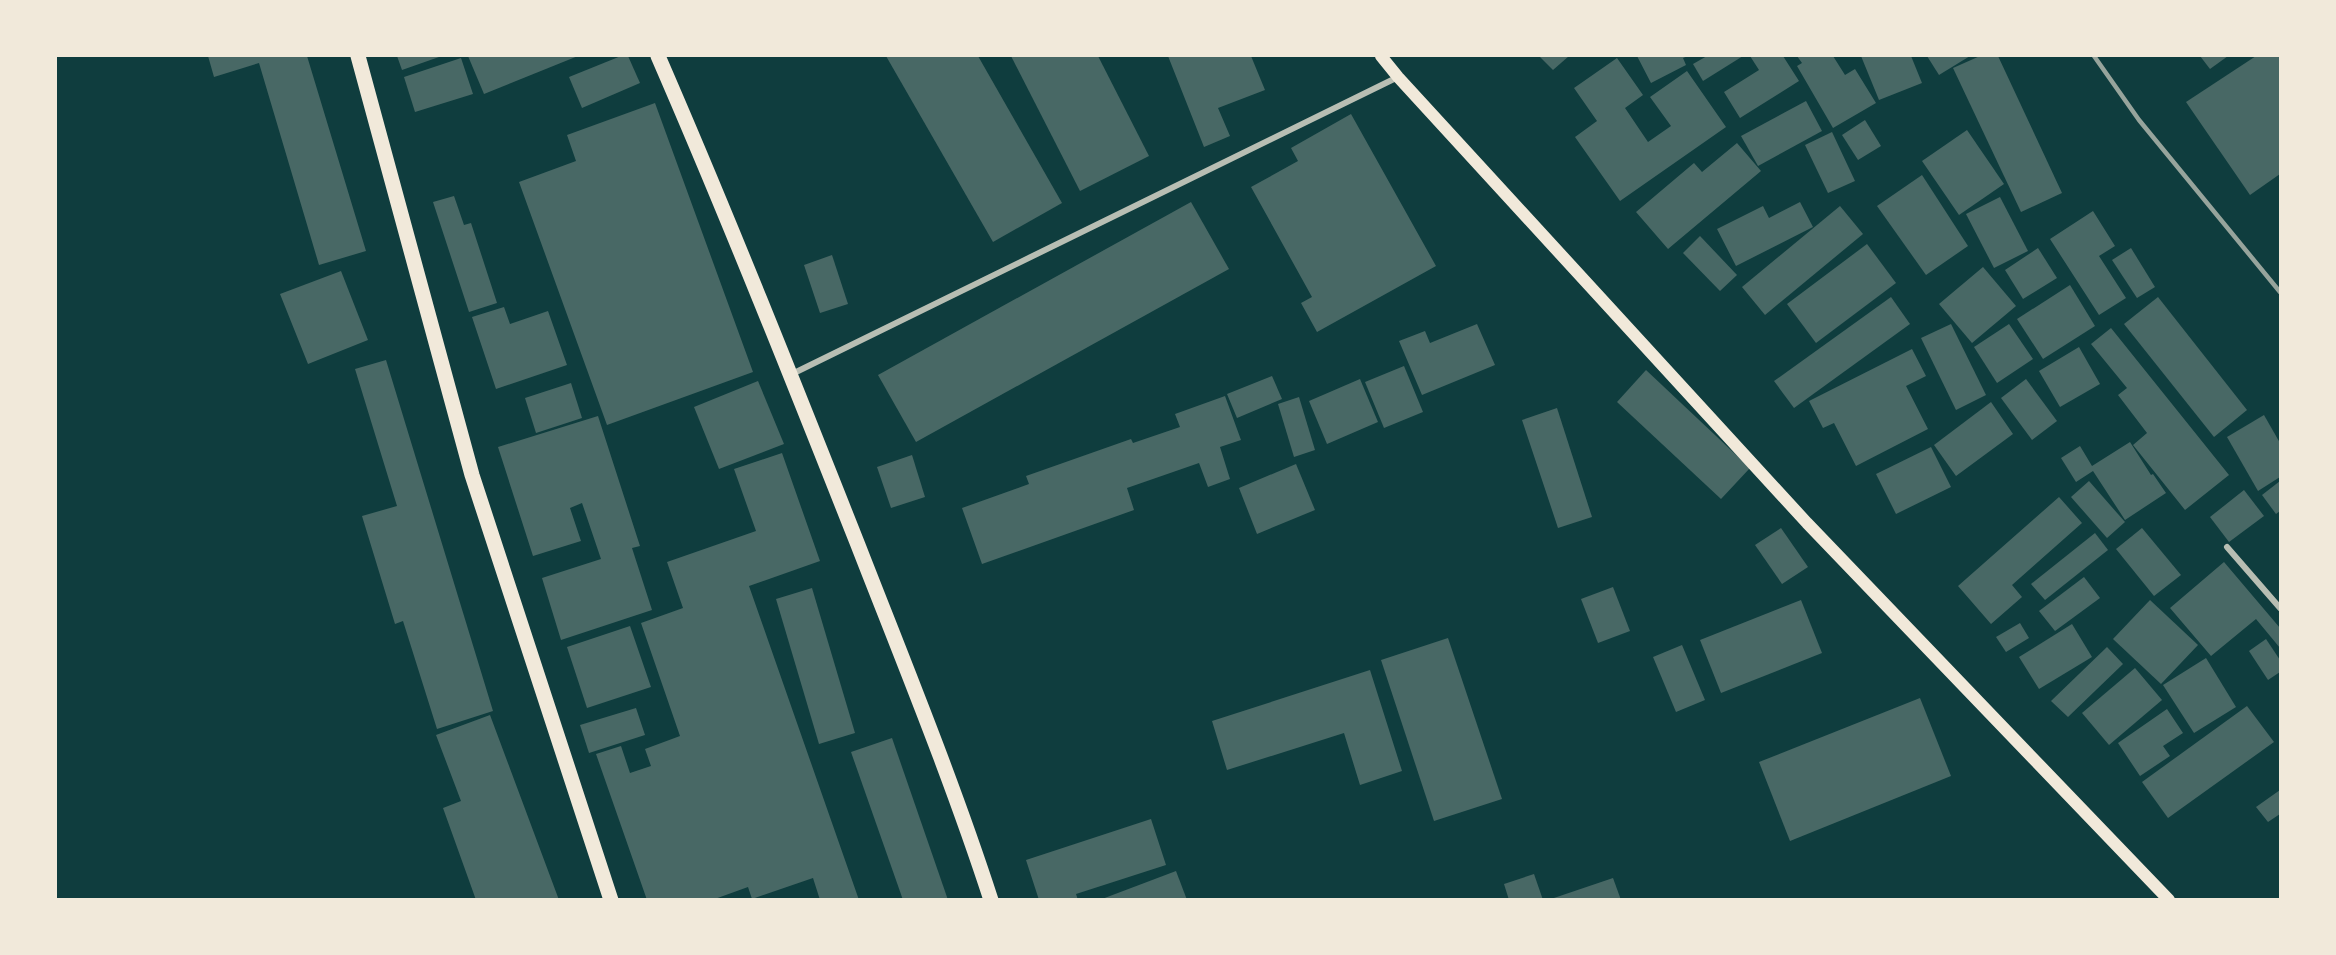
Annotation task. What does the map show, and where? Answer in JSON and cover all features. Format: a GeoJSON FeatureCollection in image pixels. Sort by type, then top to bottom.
{"type":"FeatureCollection","features":[{"type":"Feature","properties":{"kind":"main road"},"geometry":{"type":"LineString","coordinates":[[358,56],[472,475],[611,900]]}},
{"type":"Feature","properties":{"kind":"main road"},"geometry":{"type":"LineString","coordinates":[[658,56],[790,375],[960,806],[992,900]]}},
{"type":"Feature","properties":{"kind":"main road"},"geometry":{"type":"LineString","coordinates":[[1381,56],[1807,523],[2169,900]]}},
{"type":"Feature","properties":{"kind":"street"},"geometry":{"type":"LineString","coordinates":[[790,375],[1398,77]]}},
{"type":"Feature","properties":{"kind":"street"},"geometry":{"type":"LineString","coordinates":[[2227,547],[2280,608]]}},
{"type":"Feature","properties":{"kind":"building"},"geometry":{"type":"Polygon","coordinates":[[[208,56],[307,56],[366,251],[319,265],[259,63],[214,77],[208,56]]]}},
{"type":"Feature","properties":{"kind":"building"},"geometry":{"type":"Polygon","coordinates":[[[397,56],[439,56],[439,57],[402,70],[397,56]]]}},
{"type":"Feature","properties":{"kind":"building"},"geometry":{"type":"Polygon","coordinates":[[[468,56],[578,56],[484,94],[468,56]]]}},
{"type":"Feature","properties":{"kind":"building"},"geometry":{"type":"Polygon","coordinates":[[[621,56],[628,56],[640,83],[582,108],[569,77],[621,56]]]}},
{"type":"Feature","properties":{"kind":"building"},"geometry":{"type":"Polygon","coordinates":[[[886,56],[978,56],[1062,203],[993,242],[886,56]]]}},
{"type":"Feature","properties":{"kind":"building"},"geometry":{"type":"Polygon","coordinates":[[[1011,56],[1098,56],[1149,156],[1080,191],[1011,56]]]}},
{"type":"Feature","properties":{"kind":"building"},"geometry":{"type":"Polygon","coordinates":[[[1168,56],[1251,56],[1265,90],[1218,108],[1230,136],[1204,147],[1168,56]]]}},
{"type":"Feature","properties":{"kind":"building"},"geometry":{"type":"Polygon","coordinates":[[[1539,56],[1569,56],[1553,70],[1539,56]]]}},
{"type":"Feature","properties":{"kind":"building"},"geometry":{"type":"Polygon","coordinates":[[[1637,56],[1688,56],[1683,58],[1686,65],[1651,83],[1637,56]]]}},
{"type":"Feature","properties":{"kind":"building"},"geometry":{"type":"Polygon","coordinates":[[[1707,56],[1743,56],[1703,81],[1693,64],[1707,56]]]}},
{"type":"Feature","properties":{"kind":"building"},"geometry":{"type":"Polygon","coordinates":[[[1750,56],[1783,56],[1799,81],[1740,118],[1724,92],[1759,70],[1750,56]]]}},
{"type":"Feature","properties":{"kind":"building"},"geometry":{"type":"Polygon","coordinates":[[[1797,56],[1833,56],[1845,75],[1855,69],[1876,103],[1833,128],[1797,66],[1802,63],[1797,56]]]}},
{"type":"Feature","properties":{"kind":"building"},"geometry":{"type":"Polygon","coordinates":[[[1861,56],[1911,56],[1922,83],[1879,100],[1861,56]]]}},
{"type":"Feature","properties":{"kind":"building"},"geometry":{"type":"Polygon","coordinates":[[[1927,56],[1970,56],[1939,75],[1927,56]]]}},
{"type":"Feature","properties":{"kind":"building"},"geometry":{"type":"Polygon","coordinates":[[[1980,56],[1998,56],[2062,193],[2021,212],[1953,68],[1980,56]]]}},
{"type":"Feature","properties":{"kind":"building"},"geometry":{"type":"Polygon","coordinates":[[[2200,56],[2228,56],[2210,69],[2200,56]]]}},
{"type":"Feature","properties":{"kind":"building"},"geometry":{"type":"Polygon","coordinates":[[[2256,56],[2280,56],[2280,174],[2250,195],[2186,102],[2256,56]]]}},
{"type":"Feature","properties":{"kind":"building"},"geometry":{"type":"Polygon","coordinates":[[[461,58],[473,94],[415,112],[404,77],[461,58]]]}},
{"type":"Feature","properties":{"kind":"building"},"geometry":{"type":"Polygon","coordinates":[[[1617,58],[1643,95],[1625,108],[1648,142],[1671,126],[1650,97],[1687,71],[1726,127],[1620,201],[1575,137],[1597,121],[1574,88],[1617,58]]]}},
{"type":"Feature","properties":{"kind":"building"},"geometry":{"type":"Polygon","coordinates":[[[1806,101],[1822,131],[1758,166],[1741,136],[1806,101]]]}},
{"type":"Feature","properties":{"kind":"building"},"geometry":{"type":"Polygon","coordinates":[[[655,103],[753,372],[607,425],[519,182],[576,161],[567,135],[655,103]]]}},
{"type":"Feature","properties":{"kind":"building"},"geometry":{"type":"Polygon","coordinates":[[[1351,114],[1436,266],[1317,332],[1301,303],[1312,297],[1251,187],[1298,161],[1291,148],[1351,114]]]}},
{"type":"Feature","properties":{"kind":"building"},"geometry":{"type":"Polygon","coordinates":[[[1865,120],[1881,146],[1858,160],[1842,135],[1865,120]]]}},
{"type":"Feature","properties":{"kind":"building"},"geometry":{"type":"Polygon","coordinates":[[[1967,130],[2004,184],[1959,215],[1922,161],[1967,130]]]}},
{"type":"Feature","properties":{"kind":"building"},"geometry":{"type":"Polygon","coordinates":[[[1832,132],[1855,181],[1828,193],[1805,145],[1832,132]]]}},
{"type":"Feature","properties":{"kind":"building"},"geometry":{"type":"Polygon","coordinates":[[[1737,143],[1761,171],[1668,249],[1636,212],[1694,163],[1702,172],[1737,143]]]}},
{"type":"Feature","properties":{"kind":"building"},"geometry":{"type":"Polygon","coordinates":[[[1922,175],[1968,246],[1926,275],[1877,206],[1922,175]]]}},
{"type":"Feature","properties":{"kind":"building"},"geometry":{"type":"Polygon","coordinates":[[[454,196],[464,225],[471,223],[497,303],[469,312],[433,202],[454,196]]]}},
{"type":"Feature","properties":{"kind":"building"},"geometry":{"type":"Polygon","coordinates":[[[2000,197],[2028,251],[1994,268],[1966,214],[2000,197]]]}},
{"type":"Feature","properties":{"kind":"building"},"geometry":{"type":"Polygon","coordinates":[[[1191,202],[1229,269],[916,442],[878,375],[1191,202]]]}},
{"type":"Feature","properties":{"kind":"building"},"geometry":{"type":"Polygon","coordinates":[[[1800,202],[1813,227],[1736,266],[1717,229],[1763,206],[1769,218],[1800,202]]]}},
{"type":"Feature","properties":{"kind":"building"},"geometry":{"type":"Polygon","coordinates":[[[1840,206],[1863,234],[1765,315],[1742,287],[1840,206]]]}},
{"type":"Feature","properties":{"kind":"building"},"geometry":{"type":"Polygon","coordinates":[[[2093,211],[2115,246],[2099,256],[2126,298],[2099,315],[2050,239],[2093,211]]]}},
{"type":"Feature","properties":{"kind":"building"},"geometry":{"type":"Polygon","coordinates":[[[1700,236],[1737,275],[1720,291],[1683,253],[1700,236]]]}},
{"type":"Feature","properties":{"kind":"building"},"geometry":{"type":"Polygon","coordinates":[[[1867,244],[1896,283],[1816,343],[1787,304],[1867,244]]]}},
{"type":"Feature","properties":{"kind":"building"},"geometry":{"type":"Polygon","coordinates":[[[2038,248],[2057,278],[2023,299],[2005,270],[2038,248]]]}},
{"type":"Feature","properties":{"kind":"building"},"geometry":{"type":"Polygon","coordinates":[[[2131,248],[2155,287],[2137,298],[2112,260],[2131,248]]]}},
{"type":"Feature","properties":{"kind":"building"},"geometry":{"type":"Polygon","coordinates":[[[832,255],[848,304],[820,313],[804,265],[832,255]]]}},
{"type":"Feature","properties":{"kind":"building"},"geometry":{"type":"Polygon","coordinates":[[[1983,267],[2016,306],[1972,343],[1939,304],[1983,267]]]}},
{"type":"Feature","properties":{"kind":"building"},"geometry":{"type":"Polygon","coordinates":[[[341,271],[368,340],[308,364],[280,294],[341,271]]]}},
{"type":"Feature","properties":{"kind":"building"},"geometry":{"type":"Polygon","coordinates":[[[2070,285],[2095,326],[2043,359],[2017,319],[2070,285]]]}},
{"type":"Feature","properties":{"kind":"building"},"geometry":{"type":"Polygon","coordinates":[[[1891,297],[1910,324],[1794,408],[1774,381],[1891,297]]]}},
{"type":"Feature","properties":{"kind":"building"},"geometry":{"type":"Polygon","coordinates":[[[2158,297],[2247,410],[2214,437],[2124,324],[2158,297]]]}},
{"type":"Feature","properties":{"kind":"building"},"geometry":{"type":"Polygon","coordinates":[[[504,307],[510,324],[548,311],[567,365],[496,389],[472,317],[504,307]]]}},
{"type":"Feature","properties":{"kind":"building"},"geometry":{"type":"Polygon","coordinates":[[[1477,324],[1495,365],[1422,395],[1399,341],[1425,331],[1430,343],[1477,324]]]}},
{"type":"Feature","properties":{"kind":"building"},"geometry":{"type":"Polygon","coordinates":[[[1951,324],[1986,395],[1956,410],[1921,338],[1951,324]]]}},
{"type":"Feature","properties":{"kind":"building"},"geometry":{"type":"Polygon","coordinates":[[[2009,324],[2033,359],[1997,383],[1974,347],[2009,324]]]}},
{"type":"Feature","properties":{"kind":"building"},"geometry":{"type":"Polygon","coordinates":[[[2111,328],[2229,475],[2185,510],[2133,445],[2147,433],[2118,395],[2127,388],[2091,344],[2111,328]]]}},
{"type":"Feature","properties":{"kind":"building"},"geometry":{"type":"Polygon","coordinates":[[[2079,347],[2100,384],[2060,407],[2039,371],[2079,347]]]}},
{"type":"Feature","properties":{"kind":"building"},"geometry":{"type":"Polygon","coordinates":[[[1912,349],[1926,376],[1906,386],[1928,429],[1856,466],[1834,423],[1823,428],[1809,401],[1912,349]]]}},
{"type":"Feature","properties":{"kind":"building"},"geometry":{"type":"Polygon","coordinates":[[[386,360],[493,711],[437,729],[403,621],[395,624],[362,516],[397,506],[355,369],[386,360]]]}},
{"type":"Feature","properties":{"kind":"building"},"geometry":{"type":"Polygon","coordinates":[[[1404,366],[1423,412],[1384,428],[1365,382],[1404,366]]]}},
{"type":"Feature","properties":{"kind":"building"},"geometry":{"type":"Polygon","coordinates":[[[1646,370],[1750,468],[1721,499],[1617,402],[1646,370]]]}},
{"type":"Feature","properties":{"kind":"building"},"geometry":{"type":"Polygon","coordinates":[[[1272,376],[1282,399],[1237,418],[1227,394],[1272,376]]]}},
{"type":"Feature","properties":{"kind":"building"},"geometry":{"type":"Polygon","coordinates":[[[1360,379],[1378,422],[1327,444],[1309,401],[1360,379]]]}},
{"type":"Feature","properties":{"kind":"building"},"geometry":{"type":"Polygon","coordinates":[[[2026,379],[2057,421],[2032,440],[2001,398],[2026,379]]]}},
{"type":"Feature","properties":{"kind":"building"},"geometry":{"type":"Polygon","coordinates":[[[758,381],[784,444],[719,469],[694,407],[758,381]]]}},
{"type":"Feature","properties":{"kind":"building"},"geometry":{"type":"Polygon","coordinates":[[[571,383],[582,418],[536,433],[525,398],[571,383]]]}},
{"type":"Feature","properties":{"kind":"building"},"geometry":{"type":"Polygon","coordinates":[[[1225,396],[1241,440],[1220,447],[1230,479],[1208,487],[1199,463],[1127,488],[1134,510],[982,564],[962,508],[1029,484],[1026,476],[1131,439],[1133,443],[1180,427],[1175,414],[1225,396]]]}},
{"type":"Feature","properties":{"kind":"building"},"geometry":{"type":"Polygon","coordinates":[[[1299,397],[1315,450],[1294,457],[1278,404],[1299,397]]]}},
{"type":"Feature","properties":{"kind":"building"},"geometry":{"type":"Polygon","coordinates":[[[1991,402],[2013,434],[1956,476],[1934,445],[1991,402]]]}},
{"type":"Feature","properties":{"kind":"building"},"geometry":{"type":"Polygon","coordinates":[[[1557,408],[1592,517],[1558,528],[1522,420],[1557,408]]]}},
{"type":"Feature","properties":{"kind":"building"},"geometry":{"type":"Polygon","coordinates":[[[2264,415],[2280,443],[2280,477],[2258,491],[2227,437],[2264,415]]]}},
{"type":"Feature","properties":{"kind":"building"},"geometry":{"type":"Polygon","coordinates":[[[598,416],[640,546],[632,548],[652,610],[561,640],[542,578],[601,559],[582,503],[570,508],[581,541],[533,556],[498,447],[598,416]]]}},
{"type":"Feature","properties":{"kind":"building"},"geometry":{"type":"Polygon","coordinates":[[[2130,442],[2151,475],[2153,474],[2166,493],[2125,520],[2093,471],[2076,482],[2061,458],[2080,446],[2092,466],[2130,442]]]}},
{"type":"Feature","properties":{"kind":"building"},"geometry":{"type":"Polygon","coordinates":[[[1931,447],[1951,487],[1896,514],[1876,474],[1931,447]]]}},
{"type":"Feature","properties":{"kind":"building"},"geometry":{"type":"Polygon","coordinates":[[[782,453],[820,561],[749,586],[859,900],[820,900],[813,878],[752,899],[748,887],[712,900],[647,900],[596,754],[621,746],[630,773],[651,766],[645,749],[680,736],[641,623],[683,608],[667,562],[756,531],[734,469],[782,453]]]}},
{"type":"Feature","properties":{"kind":"building"},"geometry":{"type":"Polygon","coordinates":[[[912,455],[925,497],[891,508],[877,467],[912,455]]]}},
{"type":"Feature","properties":{"kind":"building"},"geometry":{"type":"Polygon","coordinates":[[[1296,464],[1315,510],[1257,534],[1239,488],[1296,464]]]}},
{"type":"Feature","properties":{"kind":"building"},"geometry":{"type":"Polygon","coordinates":[[[2089,481],[2125,522],[2107,538],[2071,497],[2089,481]]]}},
{"type":"Feature","properties":{"kind":"building"},"geometry":{"type":"Polygon","coordinates":[[[2280,481],[2280,511],[2276,514],[2262,495],[2280,481]]]}},
{"type":"Feature","properties":{"kind":"building"},"geometry":{"type":"Polygon","coordinates":[[[2244,490],[2264,516],[2229,542],[2210,517],[2244,490]]]}},
{"type":"Feature","properties":{"kind":"building"},"geometry":{"type":"Polygon","coordinates":[[[2059,497],[2082,523],[2012,585],[2022,597],[1991,624],[1958,586],[2059,497]]]}},
{"type":"Feature","properties":{"kind":"building"},"geometry":{"type":"Polygon","coordinates":[[[1781,528],[1808,567],[1782,584],[1755,545],[1781,528]]]}},
{"type":"Feature","properties":{"kind":"building"},"geometry":{"type":"Polygon","coordinates":[[[2142,528],[2181,575],[2154,596],[2116,549],[2142,528]]]}},
{"type":"Feature","properties":{"kind":"building"},"geometry":{"type":"Polygon","coordinates":[[[2095,533],[2108,550],[2045,600],[2031,584],[2095,533]]]}},
{"type":"Feature","properties":{"kind":"building"},"geometry":{"type":"Polygon","coordinates":[[[2224,562],[2280,628],[2280,648],[2256,619],[2211,656],[2170,608],[2224,562]]]}},
{"type":"Feature","properties":{"kind":"building"},"geometry":{"type":"Polygon","coordinates":[[[2084,577],[2100,598],[2055,631],[2039,611],[2084,577]]]}},
{"type":"Feature","properties":{"kind":"building"},"geometry":{"type":"Polygon","coordinates":[[[1613,587],[1630,631],[1598,643],[1581,599],[1613,587]]]}},
{"type":"Feature","properties":{"kind":"building"},"geometry":{"type":"Polygon","coordinates":[[[812,588],[855,733],[819,744],[776,599],[812,588]]]}},
{"type":"Feature","properties":{"kind":"building"},"geometry":{"type":"Polygon","coordinates":[[[1801,600],[1822,653],[1721,693],[1700,640],[1801,600]]]}},
{"type":"Feature","properties":{"kind":"building"},"geometry":{"type":"Polygon","coordinates":[[[2150,600],[2198,645],[2161,684],[2113,639],[2150,600]]]}},
{"type":"Feature","properties":{"kind":"building"},"geometry":{"type":"Polygon","coordinates":[[[2020,623],[2029,638],[2006,652],[1996,637],[2020,623]]]}},
{"type":"Feature","properties":{"kind":"building"},"geometry":{"type":"Polygon","coordinates":[[[2072,624],[2092,657],[2039,689],[2019,657],[2072,624]]]}},
{"type":"Feature","properties":{"kind":"building"},"geometry":{"type":"Polygon","coordinates":[[[630,626],[651,687],[587,708],[567,647],[630,626]]]}},
{"type":"Feature","properties":{"kind":"building"},"geometry":{"type":"Polygon","coordinates":[[[1448,638],[1502,799],[1434,821],[1381,660],[1448,638]]]}},
{"type":"Feature","properties":{"kind":"building"},"geometry":{"type":"Polygon","coordinates":[[[2266,639],[2280,660],[2280,672],[2268,680],[2249,651],[2266,639]]]}},
{"type":"Feature","properties":{"kind":"building"},"geometry":{"type":"Polygon","coordinates":[[[1682,645],[1705,700],[1676,712],[1653,657],[1682,645]]]}},
{"type":"Feature","properties":{"kind":"building"},"geometry":{"type":"Polygon","coordinates":[[[2107,647],[2123,664],[2068,717],[2051,701],[2107,647]]]}},
{"type":"Feature","properties":{"kind":"building"},"geometry":{"type":"Polygon","coordinates":[[[2206,658],[2236,707],[2194,733],[2163,685],[2206,658]]]}},
{"type":"Feature","properties":{"kind":"building"},"geometry":{"type":"Polygon","coordinates":[[[2135,668],[2162,700],[2109,745],[2082,713],[2135,668]]]}},
{"type":"Feature","properties":{"kind":"building"},"geometry":{"type":"Polygon","coordinates":[[[1370,670],[1402,771],[1360,785],[1344,733],[1227,770],[1212,721],[1370,670]]]}},
{"type":"Feature","properties":{"kind":"building"},"geometry":{"type":"Polygon","coordinates":[[[1920,698],[1951,776],[1790,841],[1759,762],[1920,698]]]}},
{"type":"Feature","properties":{"kind":"building"},"geometry":{"type":"Polygon","coordinates":[[[2247,706],[2274,742],[2168,818],[2142,782],[2247,706]]]}},
{"type":"Feature","properties":{"kind":"building"},"geometry":{"type":"Polygon","coordinates":[[[636,708],[645,735],[589,753],[580,725],[636,708]]]}},
{"type":"Feature","properties":{"kind":"building"},"geometry":{"type":"Polygon","coordinates":[[[2167,709],[2183,733],[2163,746],[2170,756],[2140,776],[2118,743],[2167,709]]]}},
{"type":"Feature","properties":{"kind":"building"},"geometry":{"type":"Polygon","coordinates":[[[490,715],[559,900],[476,900],[443,808],[461,801],[436,735],[490,715]]]}},
{"type":"Feature","properties":{"kind":"building"},"geometry":{"type":"Polygon","coordinates":[[[892,738],[948,900],[903,900],[851,752],[892,738]]]}},
{"type":"Feature","properties":{"kind":"building"},"geometry":{"type":"Polygon","coordinates":[[[2280,790],[2280,814],[2268,822],[2256,807],[2280,790]]]}},
{"type":"Feature","properties":{"kind":"building"},"geometry":{"type":"Polygon","coordinates":[[[1151,819],[1166,865],[1076,894],[1078,900],[1039,900],[1026,860],[1151,819]]]}},
{"type":"Feature","properties":{"kind":"building"},"geometry":{"type":"Polygon","coordinates":[[[1176,871],[1187,900],[1102,900],[1102,899],[1176,871]]]}},
{"type":"Feature","properties":{"kind":"building"},"geometry":{"type":"Polygon","coordinates":[[[1534,874],[1543,900],[1509,900],[1504,884],[1534,874]]]}},
{"type":"Feature","properties":{"kind":"building"},"geometry":{"type":"Polygon","coordinates":[[[1613,878],[1621,900],[1551,900],[1551,899],[1613,878]]]}},
{"type":"Feature","properties":{"kind":"railway"},"geometry":{"type":"LineString","coordinates":[[2094,56],[2139,120],[2280,292]]}}]}
